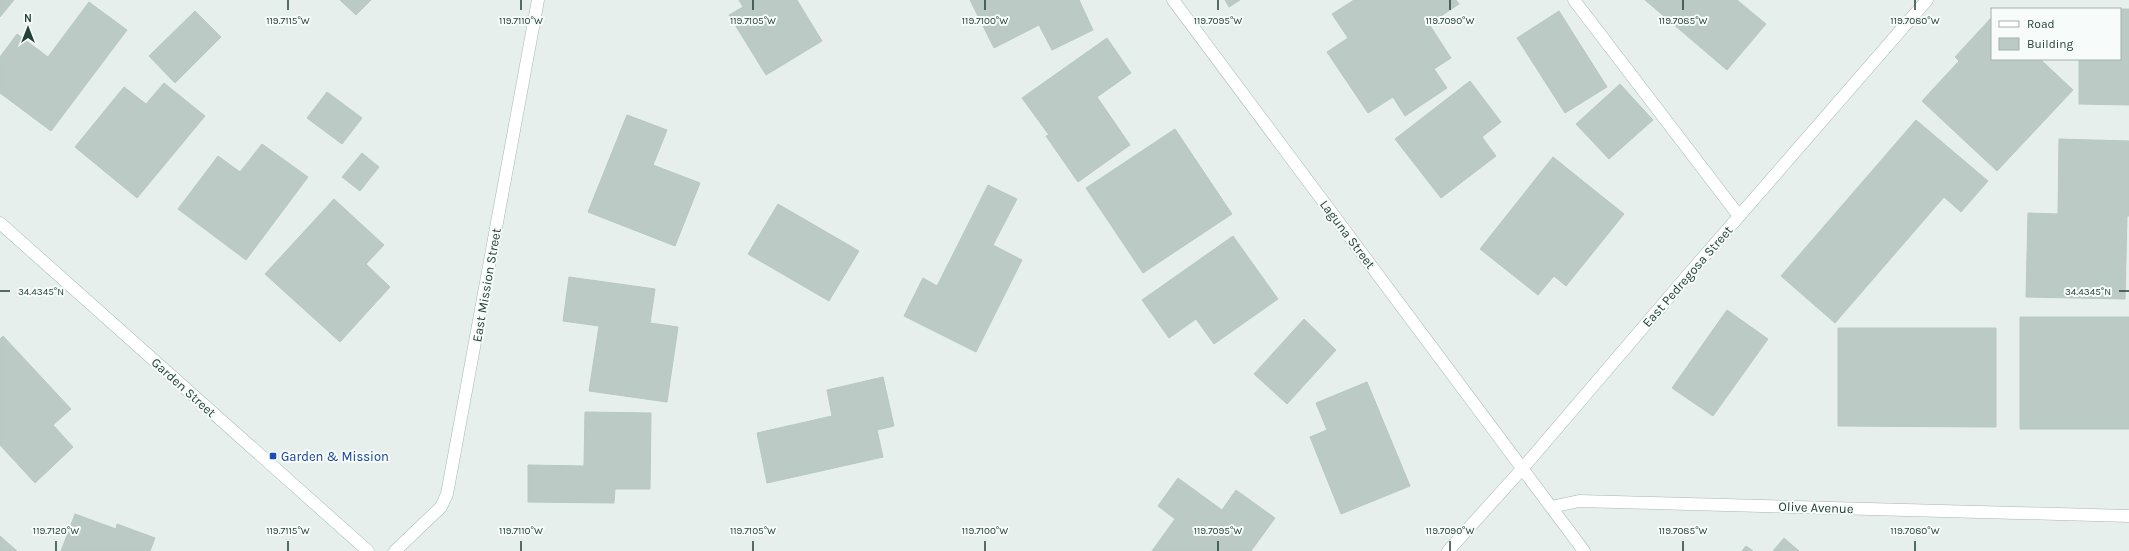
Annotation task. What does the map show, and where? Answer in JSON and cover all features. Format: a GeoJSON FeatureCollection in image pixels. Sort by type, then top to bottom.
{"type":"FeatureCollection","features":[{"type":"Feature","properties":{"kind":"street","name":"East Mission Street"},"geometry":{"type":"LineString","coordinates":[[395,551],[441,507],[447,494],[538,0]]}},
{"type":"Feature","properties":{"kind":"street","name":"Laguna Street"},"geometry":{"type":"LineString","coordinates":[[1173,0],[1522,469]]}},
{"type":"Feature","properties":{"kind":"street"},"geometry":{"type":"LineString","coordinates":[[1574,0],[1738,216]]}},
{"type":"Feature","properties":{"kind":"street","name":"East Pedregosa Street"},"geometry":{"type":"LineString","coordinates":[[1448,551],[1522,469],[1738,216],[1927,0]]}},
{"type":"Feature","properties":{"kind":"street","name":"Garden Street"},"geometry":{"type":"LineString","coordinates":[[0,223],[368,551]]}},
{"type":"Feature","properties":{"kind":"street"},"geometry":{"type":"LineString","coordinates":[[1522,469],[1584,551]]}},
{"type":"Feature","properties":{"kind":"street","name":"Olive Avenue"},"geometry":{"type":"LineString","coordinates":[[1551,507],[1586,501],[2129,516]]}},
{"type":"Feature","properties":{"kind":"building"},"geometry":{"type":"Polygon","coordinates":[[[0,0],[14,0],[0,17],[0,0]]]}},
{"type":"Feature","properties":{"kind":"building"},"geometry":{"type":"Polygon","coordinates":[[[340,0],[371,0],[356,15],[340,0]]]}},
{"type":"Feature","properties":{"kind":"building"},"geometry":{"type":"Polygon","coordinates":[[[739,0],[797,0],[822,41],[766,75],[729,15],[743,7],[739,0]]]}},
{"type":"Feature","properties":{"kind":"building"},"geometry":{"type":"Polygon","coordinates":[[[970,0],[1079,0],[1093,30],[1052,50],[1039,25],[994,48],[970,0]]]}},
{"type":"Feature","properties":{"kind":"building"},"geometry":{"type":"Polygon","coordinates":[[[1225,0],[1240,0],[1229,7],[1225,0]]]}},
{"type":"Feature","properties":{"kind":"building"},"geometry":{"type":"Polygon","coordinates":[[[1354,0],[1456,0],[1459,4],[1429,24],[1451,58],[1434,69],[1447,88],[1405,116],[1393,97],[1368,113],[1327,52],[1348,38],[1332,14],[1354,0]]]}},
{"type":"Feature","properties":{"kind":"building"},"geometry":{"type":"Polygon","coordinates":[[[1645,0],[1737,0],[1766,24],[1727,70],[1645,0]]]}},
{"type":"Feature","properties":{"kind":"building"},"geometry":{"type":"Polygon","coordinates":[[[89,2],[127,30],[51,131],[0,93],[0,57],[17,34],[48,57],[89,2]]]}},
{"type":"Feature","properties":{"kind":"building"},"geometry":{"type":"Polygon","coordinates":[[[2121,9],[2129,9],[2129,105],[2079,104],[2079,60],[2121,60],[2121,9]]]}},
{"type":"Feature","properties":{"kind":"building"},"geometry":{"type":"Polygon","coordinates":[[[195,11],[221,37],[175,83],[149,56],[195,11]]]}},
{"type":"Feature","properties":{"kind":"building"},"geometry":{"type":"Polygon","coordinates":[[[1559,11],[1607,87],[1565,113],[1517,38],[1559,11]]]}},
{"type":"Feature","properties":{"kind":"building"},"geometry":{"type":"Polygon","coordinates":[[[1991,18],[1991,60],[2041,60],[2073,90],[1997,171],[1922,101],[1959,61],[1955,57],[1991,18]]]}},
{"type":"Feature","properties":{"kind":"building"},"geometry":{"type":"Polygon","coordinates":[[[1107,38],[1131,73],[1097,97],[1130,145],[1078,182],[1046,136],[1049,135],[1022,98],[1107,38]]]}},
{"type":"Feature","properties":{"kind":"building"},"geometry":{"type":"Polygon","coordinates":[[[1470,81],[1501,122],[1482,137],[1496,156],[1441,198],[1395,139],[1470,81]]]}},
{"type":"Feature","properties":{"kind":"building"},"geometry":{"type":"Polygon","coordinates":[[[164,83],[205,116],[137,198],[75,147],[124,87],[146,104],[164,83]]]}},
{"type":"Feature","properties":{"kind":"building"},"geometry":{"type":"Polygon","coordinates":[[[1620,84],[1653,120],[1609,159],[1576,124],[1620,84]]]}},
{"type":"Feature","properties":{"kind":"building"},"geometry":{"type":"Polygon","coordinates":[[[327,92],[362,118],[342,144],[307,118],[327,92]]]}},
{"type":"Feature","properties":{"kind":"building"},"geometry":{"type":"Polygon","coordinates":[[[627,115],[667,130],[653,165],[700,183],[675,246],[588,212],[627,115]]]}},
{"type":"Feature","properties":{"kind":"building"},"geometry":{"type":"Polygon","coordinates":[[[1916,120],[1988,181],[1961,212],[1944,197],[1835,323],[1781,276],[1916,120]]]}},
{"type":"Feature","properties":{"kind":"building"},"geometry":{"type":"Polygon","coordinates":[[[1175,129],[1232,214],[1143,273],[1086,188],[1175,129]]]}},
{"type":"Feature","properties":{"kind":"building"},"geometry":{"type":"Polygon","coordinates":[[[2059,139],[2129,141],[2129,216],[2127,216],[2125,299],[2026,297],[2028,213],[2058,214],[2059,139]]]}},
{"type":"Feature","properties":{"kind":"building"},"geometry":{"type":"Polygon","coordinates":[[[262,144],[308,177],[246,260],[178,209],[218,156],[240,172],[262,144]]]}},
{"type":"Feature","properties":{"kind":"building"},"geometry":{"type":"Polygon","coordinates":[[[362,153],[379,167],[360,191],[342,177],[362,153]]]}},
{"type":"Feature","properties":{"kind":"building"},"geometry":{"type":"Polygon","coordinates":[[[1553,157],[1624,214],[1566,286],[1554,276],[1538,295],[1480,249],[1553,157]]]}},
{"type":"Feature","properties":{"kind":"building"},"geometry":{"type":"Polygon","coordinates":[[[988,185],[1017,199],[993,245],[1022,260],[976,352],[904,316],[923,278],[937,286],[988,185]]]}},
{"type":"Feature","properties":{"kind":"building"},"geometry":{"type":"Polygon","coordinates":[[[334,199],[384,245],[366,264],[390,287],[340,342],[265,274],[334,199]]]}},
{"type":"Feature","properties":{"kind":"building"},"geometry":{"type":"Polygon","coordinates":[[[778,204],[859,251],[829,301],[748,254],[778,204]]]}},
{"type":"Feature","properties":{"kind":"building"},"geometry":{"type":"Polygon","coordinates":[[[1233,236],[1278,299],[1214,344],[1196,319],[1169,338],[1142,300],[1233,236]]]}},
{"type":"Feature","properties":{"kind":"building"},"geometry":{"type":"Polygon","coordinates":[[[569,277],[655,289],[650,323],[678,327],[667,402],[589,391],[599,326],[563,321],[569,277]]]}},
{"type":"Feature","properties":{"kind":"building"},"geometry":{"type":"Polygon","coordinates":[[[1727,310],[1768,339],[1713,416],[1672,388],[1727,310]]]}},
{"type":"Feature","properties":{"kind":"building"},"geometry":{"type":"Polygon","coordinates":[[[2020,317],[2129,317],[2129,429],[2020,429],[2020,317]]]}},
{"type":"Feature","properties":{"kind":"building"},"geometry":{"type":"Polygon","coordinates":[[[1304,319],[1336,350],[1287,404],[1254,374],[1304,319]]]}},
{"type":"Feature","properties":{"kind":"building"},"geometry":{"type":"Polygon","coordinates":[[[1838,328],[1996,328],[1996,427],[1838,426],[1838,328]]]}},
{"type":"Feature","properties":{"kind":"building"},"geometry":{"type":"Polygon","coordinates":[[[3,336],[71,409],[53,425],[73,447],[35,483],[0,445],[0,339],[3,336]]]}},
{"type":"Feature","properties":{"kind":"building"},"geometry":{"type":"Polygon","coordinates":[[[883,377],[894,426],[877,430],[883,457],[767,483],[757,433],[832,416],[827,390],[883,377]]]}},
{"type":"Feature","properties":{"kind":"building"},"geometry":{"type":"Polygon","coordinates":[[[1367,382],[1410,486],[1341,514],[1310,437],[1327,430],[1316,403],[1367,382]]]}},
{"type":"Feature","properties":{"kind":"building"},"geometry":{"type":"Polygon","coordinates":[[[585,412],[651,413],[650,489],[615,489],[614,503],[528,502],[528,465],[584,466],[585,412]]]}},
{"type":"Feature","properties":{"kind":"building"},"geometry":{"type":"Polygon","coordinates":[[[1178,478],[1222,510],[1236,490],[1275,518],[1251,551],[1152,551],[1175,519],[1158,506],[1178,478]]]}},
{"type":"Feature","properties":{"kind":"building"},"geometry":{"type":"Polygon","coordinates":[[[75,514],[116,529],[117,524],[155,538],[150,551],[61,551],[75,514]]]}},
{"type":"Feature","properties":{"kind":"building"},"geometry":{"type":"Polygon","coordinates":[[[0,536],[17,551],[0,551],[0,536]]]}},
{"type":"Feature","properties":{"kind":"building"},"geometry":{"type":"Polygon","coordinates":[[[1784,538],[1799,551],[1773,551],[1784,538]]]}},
{"type":"Feature","properties":{"kind":"building"},"geometry":{"type":"Polygon","coordinates":[[[1746,546],[1753,551],[1742,551],[1746,546]]]}},
{"type":"Feature","properties":{"kind":"place","name":"Garden & Mission"},"geometry":{"type":"Point","coordinates":[273,456]}}]}
